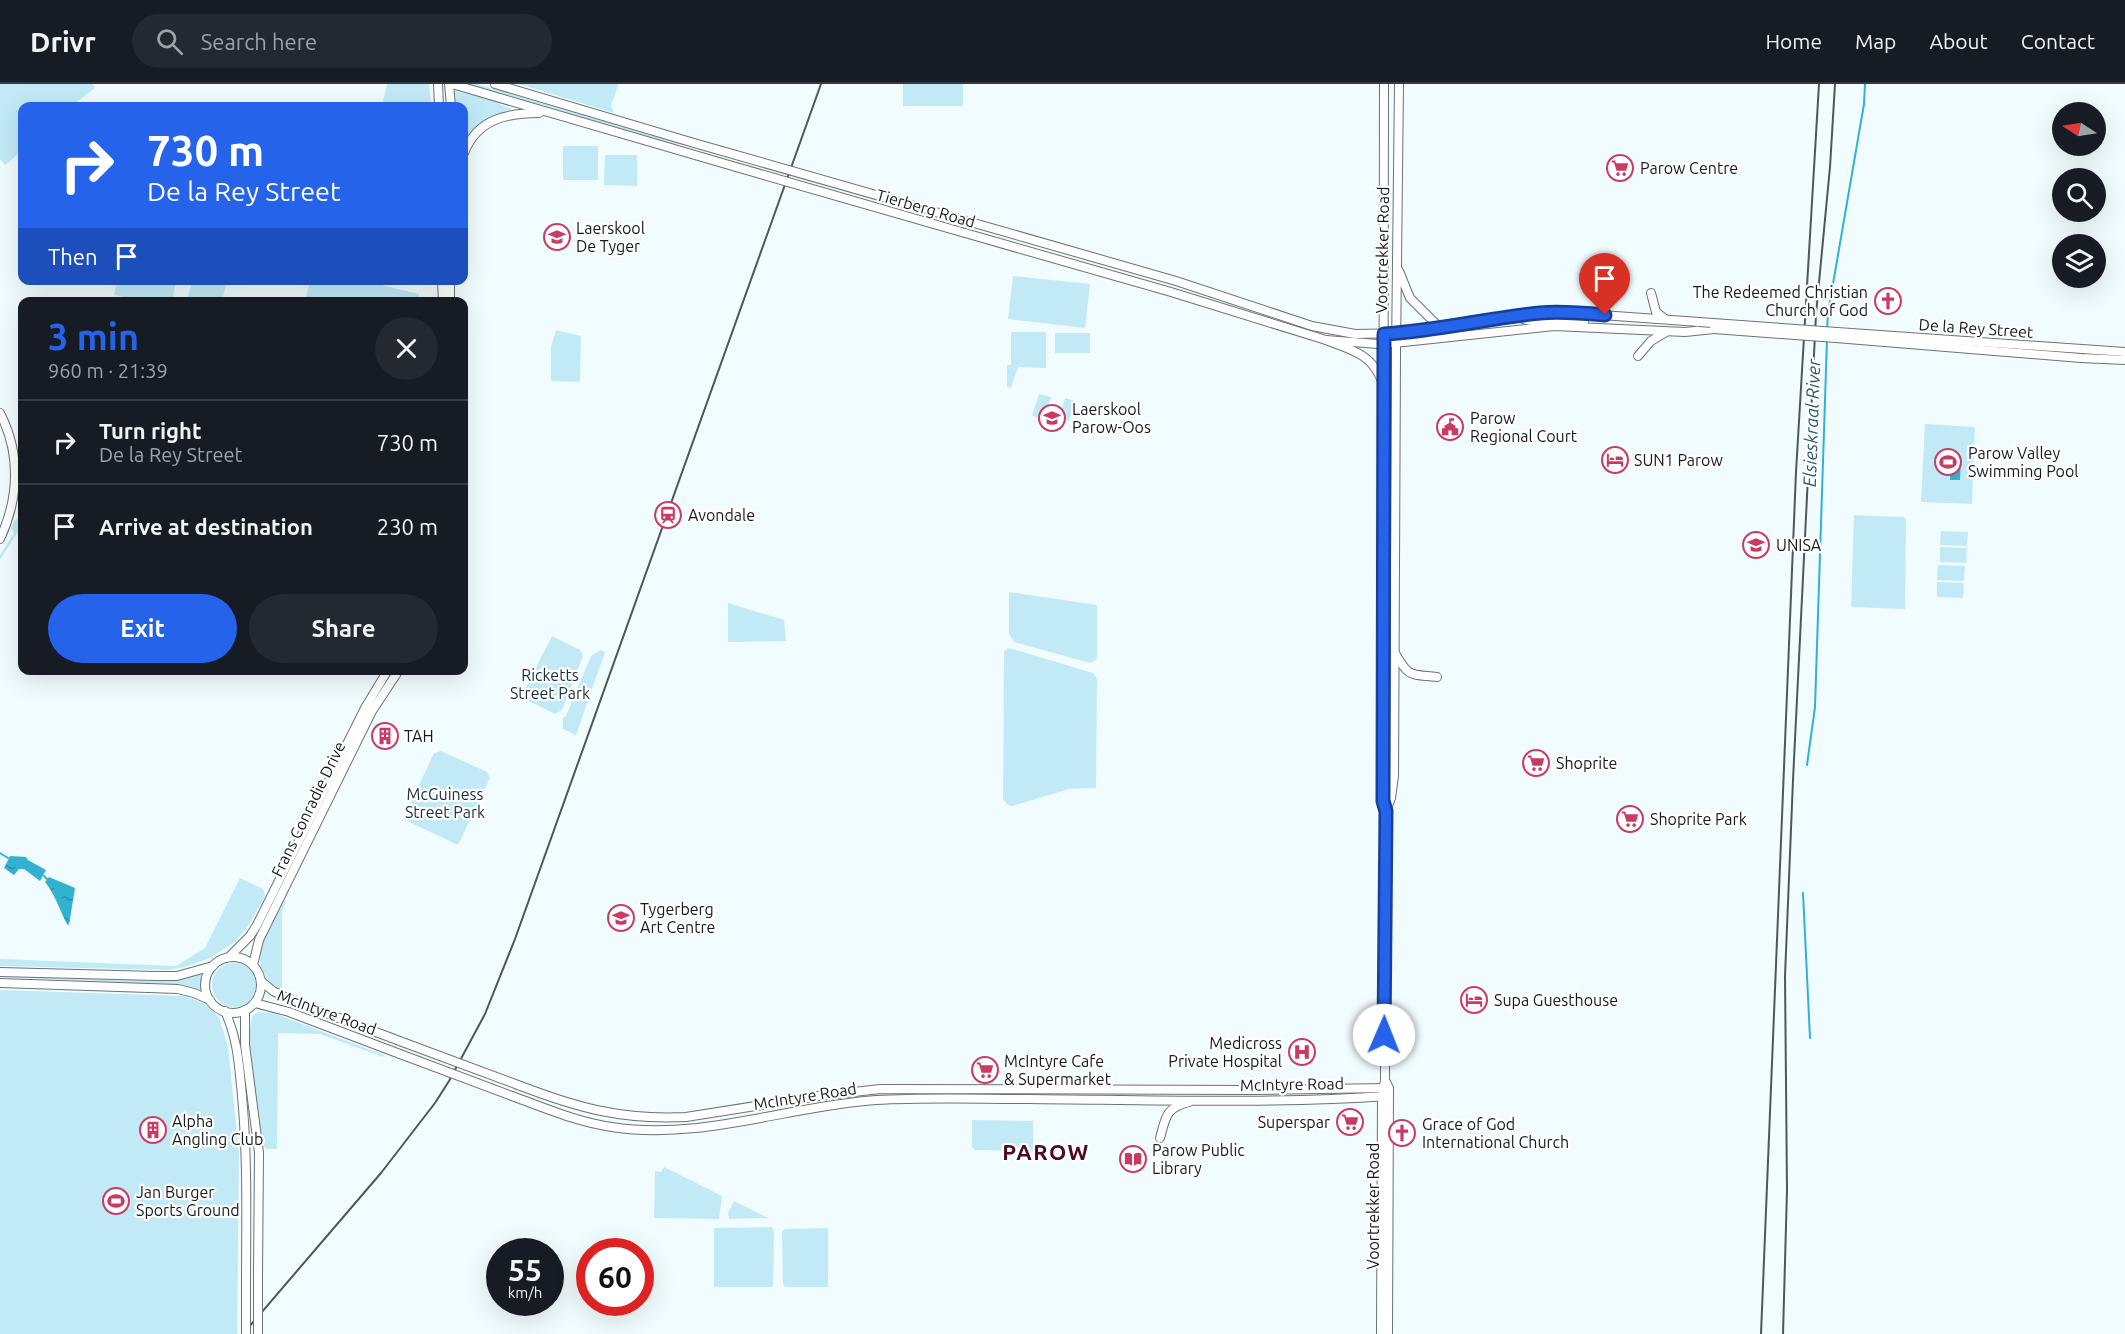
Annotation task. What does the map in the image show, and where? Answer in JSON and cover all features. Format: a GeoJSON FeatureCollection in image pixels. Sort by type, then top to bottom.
{"type":"FeatureCollection","features":[{"type":"Feature","properties":{"kind":"main road"},"geometry":{"type":"LineString","coordinates":[[438,84],[439,102]]}},
{"type":"Feature","properties":{"kind":"main road"},"geometry":{"type":"LineString","coordinates":[[451,84],[451,102]]}},
{"type":"Feature","properties":{"kind":"main road","name":"Tierberg Road"},"geometry":{"type":"LineString","coordinates":[[451,84],[1171,292],[1326,340],[1396,338]]}},
{"type":"Feature","properties":{"kind":"main road","name":"Tierberg Road"},"geometry":{"type":"LineString","coordinates":[[495,84],[1176,281],[1312,326],[1384,339]]}},
{"type":"Feature","properties":{"kind":"main road","name":"Voortrekker Road"},"geometry":{"type":"LineString","coordinates":[[1381,1334],[1386,811],[1383,801],[1384,84]]}},
{"type":"Feature","properties":{"kind":"main road","name":"Voortrekker Road"},"geometry":{"type":"LineString","coordinates":[[1386,811],[1391,798],[1394,776],[1399,84]]}},
{"type":"Feature","properties":{"kind":"main road"},"geometry":{"type":"LineString","coordinates":[[468,146],[476,132],[500,117],[517,113],[550,113]]}},
{"type":"Feature","properties":{"kind":"main road"},"geometry":{"type":"LineString","coordinates":[[1396,262],[1409,296],[1421,311],[1441,329]]}},
{"type":"Feature","properties":{"kind":"main road"},"geometry":{"type":"LineString","coordinates":[[1651,293],[1656,312],[1665,320]]}},
{"type":"Feature","properties":{"kind":"main road","name":"De la Rey Street"},"geometry":{"type":"LineString","coordinates":[[1396,338],[1518,316],[1560,312],[1699,322],[2125,360]]}},
{"type":"Feature","properties":{"kind":"main road"},"geometry":{"type":"LineString","coordinates":[[1518,316],[1527,322],[1565,320],[1581,321],[1597,326]]}},
{"type":"Feature","properties":{"kind":"main road","name":"De la Rey Street"},"geometry":{"type":"LineString","coordinates":[[1396,338],[1554,326],[1597,326],[1668,331],[1714,329],[1837,335],[2125,352]]}},
{"type":"Feature","properties":{"kind":"main road"},"geometry":{"type":"LineString","coordinates":[[1638,356],[1651,340],[1668,331]]}},
{"type":"Feature","properties":{"kind":"main road"},"geometry":{"type":"LineString","coordinates":[[1326,340],[1368,359],[1377,370],[1383,384]]}},
{"type":"Feature","properties":{"kind":"main road"},"geometry":{"type":"LineString","coordinates":[[0,413],[13,448],[16,483],[13,505],[0,539]]}},
{"type":"Feature","properties":{"kind":"main road"},"geometry":{"type":"LineString","coordinates":[[1394,653],[1410,674],[1437,676]]}},
{"type":"Feature","properties":{"kind":"main road","name":"Frans Conradie Drive"},"geometry":{"type":"LineString","coordinates":[[229,957],[250,936],[257,925],[365,708],[385,675]]}},
{"type":"Feature","properties":{"kind":"main road","name":"Frans Conradie Drive"},"geometry":{"type":"LineString","coordinates":[[254,965],[259,940],[368,718],[396,675]]}},
{"type":"Feature","properties":{"kind":"main road"},"geometry":{"type":"LineString","coordinates":[[0,972],[177,976],[213,966],[229,957],[242,958],[254,965],[261,981],[260,992],[255,1003],[245,1010],[236,1012],[225,1011],[210,1000],[178,989],[0,983]]}},
{"type":"Feature","properties":{"kind":"main road"},"geometry":{"type":"LineString","coordinates":[[210,1000],[206,983],[213,966]]}},
{"type":"Feature","properties":{"kind":"main road","name":"McIntyre Road"},"geometry":{"type":"LineString","coordinates":[[261,981],[280,995],[558,1100],[603,1113],[638,1117],[664,1118],[698,1115],[880,1089],[1385,1090]]}},
{"type":"Feature","properties":{"kind":"main road","name":"McIntyre Road"},"geometry":{"type":"LineString","coordinates":[[255,1003],[289,1012],[578,1119],[612,1127],[645,1130],[708,1127],[818,1107],[876,1100],[968,1098],[1199,1100],[1385,1090]]}},
{"type":"Feature","properties":{"kind":"main road"},"geometry":{"type":"LineString","coordinates":[[245,1010],[245,1045],[259,1153],[258,1334]]}},
{"type":"Feature","properties":{"kind":"main road"},"geometry":{"type":"LineString","coordinates":[[225,1011],[237,1045],[246,1143],[246,1334]]}},
{"type":"Feature","properties":{"kind":"main road","name":"Voortrekker Road"},"geometry":{"type":"LineString","coordinates":[[1385,1090],[1388,1334]]}},
{"type":"Feature","properties":{"kind":"main road"},"geometry":{"type":"LineString","coordinates":[[1160,1138],[1165,1118],[1171,1109],[1199,1100]]}},
{"type":"Feature","properties":{"kind":"green space"},"geometry":{"type":"Polygon","coordinates":[[[0,84],[93,84],[95,88],[76,102],[18,102],[18,154],[5,165],[0,159],[0,84]]]}},
{"type":"Feature","properties":{"kind":"green space"},"geometry":{"type":"Polygon","coordinates":[[[387,84],[429,84],[431,102],[383,102],[387,84]]]}},
{"type":"Feature","properties":{"kind":"green space"},"geometry":{"type":"Polygon","coordinates":[[[463,84],[477,84],[681,144],[675,145],[463,84]]]}},
{"type":"Feature","properties":{"kind":"green space"},"geometry":{"type":"Polygon","coordinates":[[[519,84],[618,84],[611,105],[614,113],[519,84]]]}},
{"type":"Feature","properties":{"kind":"green space"},"geometry":{"type":"Polygon","coordinates":[[[903,84],[963,84],[963,106],[903,106],[903,84]]]}},
{"type":"Feature","properties":{"kind":"green space"},"geometry":{"type":"Polygon","coordinates":[[[455,91],[490,100],[512,109],[479,124],[468,139],[468,102],[456,102],[455,91]]]}},
{"type":"Feature","properties":{"kind":"green space"},"geometry":{"type":"Polygon","coordinates":[[[563,146],[598,146],[598,180],[563,180],[563,146]]]}},
{"type":"Feature","properties":{"kind":"green space"},"geometry":{"type":"Polygon","coordinates":[[[605,155],[637,155],[637,186],[604,185],[605,155]]]}},
{"type":"Feature","properties":{"kind":"green space"},"geometry":{"type":"Polygon","coordinates":[[[1013,276],[1090,284],[1085,328],[1008,319],[1013,276]]]}},
{"type":"Feature","properties":{"kind":"green space"},"geometry":{"type":"Polygon","coordinates":[[[116,285],[175,285],[173,297],[114,295],[116,285]]]}},
{"type":"Feature","properties":{"kind":"green space"},"geometry":{"type":"Polygon","coordinates":[[[191,285],[226,285],[223,297],[188,297],[191,285]]]}},
{"type":"Feature","properties":{"kind":"green space"},"geometry":{"type":"Polygon","coordinates":[[[309,285],[381,285],[419,294],[419,297],[306,297],[309,285]]]}},
{"type":"Feature","properties":{"kind":"green space"},"geometry":{"type":"Polygon","coordinates":[[[556,330],[581,336],[580,382],[551,381],[551,347],[556,330]]]}},
{"type":"Feature","properties":{"kind":"green space"},"geometry":{"type":"Polygon","coordinates":[[[1011,332],[1046,332],[1046,368],[1018,367],[1011,388],[1007,387],[1007,365],[1011,365],[1011,332]]]}},
{"type":"Feature","properties":{"kind":"green space"},"geometry":{"type":"Polygon","coordinates":[[[1055,333],[1090,333],[1090,353],[1055,353],[1055,333]]]}},
{"type":"Feature","properties":{"kind":"green space"},"geometry":{"type":"Polygon","coordinates":[[[1039,394],[1051,397],[1044,419],[1032,416],[1039,394]]]}},
{"type":"Feature","properties":{"kind":"green space"},"geometry":{"type":"Polygon","coordinates":[[[1065,398],[1075,401],[1069,421],[1059,418],[1065,398]]]}},
{"type":"Feature","properties":{"kind":"green space","name":"Parow Valley Swimming Pool"},"geometry":{"type":"Polygon","coordinates":[[[1925,424],[1975,427],[1972,504],[1921,502],[1925,424]]]}},
{"type":"Feature","properties":{"kind":"green space"},"geometry":{"type":"Polygon","coordinates":[[[1854,515],[1906,519],[1905,609],[1851,607],[1854,515]]]}},
{"type":"Feature","properties":{"kind":"green space"},"geometry":{"type":"Polygon","coordinates":[[[18,518],[18,531],[0,560],[0,555],[14,533],[11,528],[18,518]]]}},
{"type":"Feature","properties":{"kind":"green space"},"geometry":{"type":"Polygon","coordinates":[[[1941,531],[1968,532],[1967,546],[1940,545],[1941,531]]]}},
{"type":"Feature","properties":{"kind":"green space"},"geometry":{"type":"Polygon","coordinates":[[[1940,547],[1967,548],[1966,563],[1940,562],[1940,547]]]}},
{"type":"Feature","properties":{"kind":"green space"},"geometry":{"type":"Polygon","coordinates":[[[1938,565],[1965,566],[1964,581],[1937,580],[1938,565]]]}},
{"type":"Feature","properties":{"kind":"green space"},"geometry":{"type":"Polygon","coordinates":[[[1937,582],[1964,583],[1963,598],[1937,597],[1937,582]]]}},
{"type":"Feature","properties":{"kind":"green space"},"geometry":{"type":"Polygon","coordinates":[[[1009,592],[1097,605],[1097,659],[1090,663],[1014,642],[1009,634],[1009,592]]]}},
{"type":"Feature","properties":{"kind":"green space"},"geometry":{"type":"Polygon","coordinates":[[[728,603],[784,620],[786,641],[728,642],[728,603]]]}},
{"type":"Feature","properties":{"kind":"green space","name":"Ricketts Street Park"},"geometry":{"type":"Polygon","coordinates":[[[552,636],[580,650],[583,656],[562,710],[555,714],[521,697],[552,636]]]}},
{"type":"Feature","properties":{"kind":"green space"},"geometry":{"type":"Polygon","coordinates":[[[1009,648],[1093,673],[1097,678],[1096,788],[1069,789],[1012,806],[1003,799],[1004,651],[1009,648]]]}},
{"type":"Feature","properties":{"kind":"green space"},"geometry":{"type":"Polygon","coordinates":[[[601,650],[605,652],[576,735],[563,729],[563,718],[566,716],[591,656],[601,650]]]}},
{"type":"Feature","properties":{"kind":"green space","name":"McGuiness Street Park"},"geometry":{"type":"Polygon","coordinates":[[[441,751],[487,772],[490,778],[458,845],[403,819],[434,753],[441,751]]]}},
{"type":"Feature","properties":{"kind":"green space"},"geometry":{"type":"Polygon","coordinates":[[[240,878],[263,889],[265,896],[248,926],[235,942],[208,959],[168,970],[0,966],[0,959],[176,966],[205,948],[240,878]]]}},
{"type":"Feature","properties":{"kind":"green space"},"geometry":{"type":"Polygon","coordinates":[[[286,901],[282,912],[282,987],[279,989],[261,968],[260,953],[274,916],[286,901]]]}},
{"type":"Feature","properties":{"kind":"green space"},"geometry":{"type":"Polygon","coordinates":[[[234,963],[243,964],[250,969],[255,976],[255,994],[250,1001],[243,1006],[234,1007],[225,1006],[218,1001],[213,994],[212,985],[213,976],[218,969],[225,964],[234,963]]]}},
{"type":"Feature","properties":{"kind":"green space"},"geometry":{"type":"Polygon","coordinates":[[[204,973],[202,991],[179,985],[0,977],[171,980],[204,973]]]}},
{"type":"Feature","properties":{"kind":"green space","name":"Jan Burger Sports Ground"},"geometry":{"type":"Polygon","coordinates":[[[0,990],[185,996],[203,1003],[219,1017],[228,1047],[239,1154],[237,1334],[0,1334],[0,990]]]}},
{"type":"Feature","properties":{"kind":"green space"},"geometry":{"type":"Polygon","coordinates":[[[258,1012],[273,1013],[384,1055],[383,1057],[320,1034],[278,1033],[277,1149],[267,1149],[262,1145],[248,1041],[252,1016],[258,1012]]]}},
{"type":"Feature","properties":{"kind":"green space"},"geometry":{"type":"Polygon","coordinates":[[[972,1120],[1033,1121],[1033,1151],[975,1150],[972,1147],[972,1120]]]}},
{"type":"Feature","properties":{"kind":"green space"},"geometry":{"type":"Polygon","coordinates":[[[664,1167],[722,1196],[719,1219],[654,1218],[655,1171],[661,1172],[664,1167]]]}},
{"type":"Feature","properties":{"kind":"green space"},"geometry":{"type":"Polygon","coordinates":[[[734,1201],[768,1218],[729,1219],[728,1213],[734,1201]]]}},
{"type":"Feature","properties":{"kind":"green space"},"geometry":{"type":"Polygon","coordinates":[[[772,1227],[774,1232],[773,1287],[714,1287],[714,1228],[772,1227]]]}},
{"type":"Feature","properties":{"kind":"green space"},"geometry":{"type":"Polygon","coordinates":[[[828,1228],[828,1287],[785,1287],[783,1284],[782,1232],[785,1229],[828,1228]]]}},
{"type":"Feature","properties":{"kind":"water"},"geometry":{"type":"Polygon","coordinates":[[[1939,455],[1961,456],[1960,480],[1950,480],[1950,470],[1938,470],[1939,455]]]}},
{"type":"Feature","properties":{"kind":"water"},"geometry":{"type":"Polygon","coordinates":[[[10,856],[26,857],[46,870],[40,881],[24,869],[19,869],[14,875],[4,868],[10,856]]]}},
{"type":"Feature","properties":{"kind":"water"},"geometry":{"type":"Polygon","coordinates":[[[49,877],[75,888],[69,925],[45,882],[49,877]]]}},
{"type":"Feature","properties":{"kind":"waterway","name":"Elsieskraal River"},"geometry":{"type":"LineString","coordinates":[[1827,330],[1864,104],[1865,84]]}},
{"type":"Feature","properties":{"kind":"waterway","name":"Elsieskraal River"},"geometry":{"type":"LineString","coordinates":[[1807,765],[1815,707],[1827,339]]}},
{"type":"Feature","properties":{"kind":"waterway"},"geometry":{"type":"LineString","coordinates":[[0,853],[8,858]]}},
{"type":"Feature","properties":{"kind":"waterway"},"geometry":{"type":"LineString","coordinates":[[44,876],[47,879]]}},
{"type":"Feature","properties":{"kind":"waterway","name":"Elsieskraal River"},"geometry":{"type":"LineString","coordinates":[[1803,893],[1810,1038]]}},
{"type":"Feature","properties":{"kind":"railway"},"geometry":{"type":"LineString","coordinates":[[243,1334],[381,1173],[435,1103],[485,1014],[515,939],[821,84]]}},
{"type":"Feature","properties":{"kind":"railway"},"geometry":{"type":"LineString","coordinates":[[1761,1334],[1796,472],[1819,84]]}},
{"type":"Feature","properties":{"kind":"railway"},"geometry":{"type":"LineString","coordinates":[[1783,1334],[1787,1190],[1785,976],[1793,780],[1816,314],[1830,167],[1835,84]]}},
{"type":"Feature","properties":{"kind":"place","name":"Parow Centre"},"geometry":{"type":"Point","coordinates":[1620,168]}},
{"type":"Feature","properties":{"kind":"place","name":"Laerskool De Tyger"},"geometry":{"type":"Point","coordinates":[557,237]}},
{"type":"Feature","properties":{"kind":"place","name":"The Redeemed Christian Church of God"},"geometry":{"type":"Point","coordinates":[1888,301]}},
{"type":"Feature","properties":{"kind":"place","name":"Laerskool Parow-Oos"},"geometry":{"type":"Point","coordinates":[1052,418]}},
{"type":"Feature","properties":{"kind":"place","name":"Parow Regional Court"},"geometry":{"type":"Point","coordinates":[1450,427]}},
{"type":"Feature","properties":{"kind":"place","name":"SUN1 Parow"},"geometry":{"type":"Point","coordinates":[1615,460]}},
{"type":"Feature","properties":{"kind":"place","name":"Parow Valley Swimming Pool"},"geometry":{"type":"Point","coordinates":[1948,462]}},
{"type":"Feature","properties":{"kind":"place","name":"Avondale"},"geometry":{"type":"Point","coordinates":[668,515]}},
{"type":"Feature","properties":{"kind":"place","name":"UNISA"},"geometry":{"type":"Point","coordinates":[1756,545]}},
{"type":"Feature","properties":{"kind":"place","name":"TAH"},"geometry":{"type":"Point","coordinates":[385,736]}},
{"type":"Feature","properties":{"kind":"place","name":"Shoprite"},"geometry":{"type":"Point","coordinates":[1536,763]}},
{"type":"Feature","properties":{"kind":"place","name":"Shoprite Park"},"geometry":{"type":"Point","coordinates":[1630,819]}},
{"type":"Feature","properties":{"kind":"place","name":"Tygerberg Art Centre"},"geometry":{"type":"Point","coordinates":[621,918]}},
{"type":"Feature","properties":{"kind":"place","name":"Supa Guesthouse"},"geometry":{"type":"Point","coordinates":[1474,1000]}},
{"type":"Feature","properties":{"kind":"place","name":"Medicross Private Hospital"},"geometry":{"type":"Point","coordinates":[1302,1052]}},
{"type":"Feature","properties":{"kind":"place","name":"McIntyre Cafe & Supermarket"},"geometry":{"type":"Point","coordinates":[985,1070]}},
{"type":"Feature","properties":{"kind":"place","name":"Superspar"},"geometry":{"type":"Point","coordinates":[1350,1122]}},
{"type":"Feature","properties":{"kind":"place","name":"Alpha Angling Club"},"geometry":{"type":"Point","coordinates":[153,1130]}},
{"type":"Feature","properties":{"kind":"place","name":"Grace of God International Church"},"geometry":{"type":"Point","coordinates":[1402,1133]}},
{"type":"Feature","properties":{"kind":"place","name":"Parow Public Library"},"geometry":{"type":"Point","coordinates":[1133,1159]}},
{"type":"Feature","properties":{"kind":"place","name":"Jan Burger Sports Ground"},"geometry":{"type":"Point","coordinates":[116,1201]}},
{"type":"Feature","properties":{"kind":"district","name":"PAROW"},"geometry":{"type":"Point","coordinates":[1046,1151]}},
{"type":"Feature","properties":{"kind":"route"},"geometry":{"type":"LineString","coordinates":[[1384,1035],[1386,811],[1383,801],[1384,334],[1441,329],[1540,313],[1605,315]]}}]}
